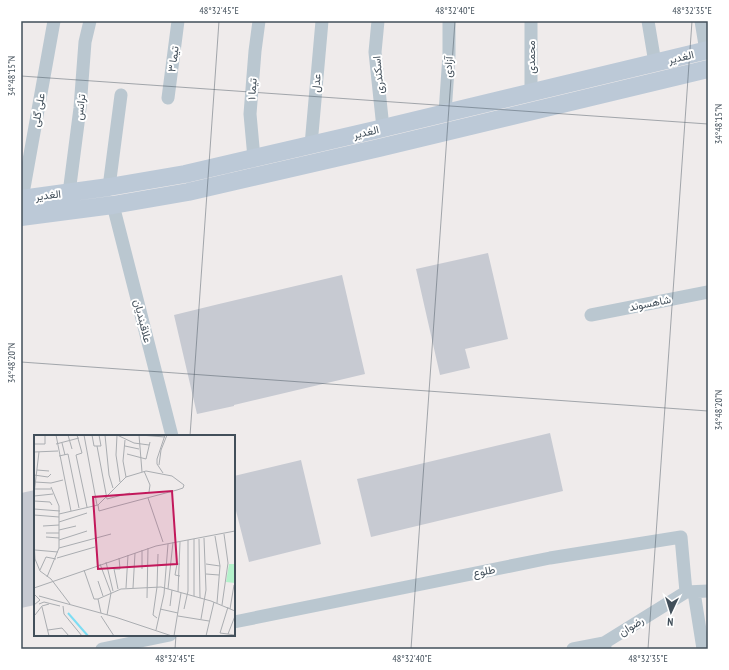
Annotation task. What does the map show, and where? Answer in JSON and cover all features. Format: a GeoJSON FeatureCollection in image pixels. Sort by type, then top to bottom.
{"type":"FeatureCollection","features":[{"type":"Feature","properties":{"kind":"main road","name":"الغدیر"},"geometry":{"type":"LineString","coordinates":[[22,199],[109,188],[184,174],[707,50]]}},
{"type":"Feature","properties":{"kind":"main road","name":"الغدیر"},"geometry":{"type":"LineString","coordinates":[[21,217],[113,205],[188,192],[708,69]]}},
{"type":"Feature","properties":{"kind":"main road"},"geometry":{"type":"LineString","coordinates":[[109,188],[113,205]]}},
{"type":"Feature","properties":{"kind":"street","name":"علی گلی"},"geometry":{"type":"LineString","coordinates":[[22,199],[54,21]]}},
{"type":"Feature","properties":{"kind":"street","name":"ترانس"},"geometry":{"type":"LineString","coordinates":[[70,192],[80,108],[85,42],[90,21]]}},
{"type":"Feature","properties":{"kind":"street","name":"تیما ۳"},"geometry":{"type":"LineString","coordinates":[[168,98],[178,21]]}},
{"type":"Feature","properties":{"kind":"street","name":"تیما ۱"},"geometry":{"type":"LineString","coordinates":[[254,158],[250,114],[259,21]]}},
{"type":"Feature","properties":{"kind":"street","name":"عدل"},"geometry":{"type":"LineString","coordinates":[[311,145],[322,21]]}},
{"type":"Feature","properties":{"kind":"street","name":"اسکندری"},"geometry":{"type":"LineString","coordinates":[[378,21],[375,52],[383,128]]}},
{"type":"Feature","properties":{"kind":"street","name":"آزادی"},"geometry":{"type":"LineString","coordinates":[[445,113],[449,55],[449,21]]}},
{"type":"Feature","properties":{"kind":"street","name":"محمدی"},"geometry":{"type":"LineString","coordinates":[[531,21],[531,92]]}},
{"type":"Feature","properties":{"kind":"street"},"geometry":{"type":"LineString","coordinates":[[648,21],[655,63]]}},
{"type":"Feature","properties":{"kind":"street"},"geometry":{"type":"LineString","coordinates":[[701,21],[707,50]]}},
{"type":"Feature","properties":{"kind":"street"},"geometry":{"type":"LineString","coordinates":[[109,188],[121,94]]}},
{"type":"Feature","properties":{"kind":"street","name":"علاقبندیان"},"geometry":{"type":"LineString","coordinates":[[113,205],[172,435]]}},
{"type":"Feature","properties":{"kind":"street","name":"شاهسوند"},"geometry":{"type":"LineString","coordinates":[[591,315],[708,292]]}},
{"type":"Feature","properties":{"kind":"street","name":"طلوع"},"geometry":{"type":"LineString","coordinates":[[235,622],[550,558],[681,537],[690,592]]}},
{"type":"Feature","properties":{"kind":"street","name":"رضوان"},"geometry":{"type":"LineString","coordinates":[[603,647],[690,592],[708,591]]}},
{"type":"Feature","properties":{"kind":"street"},"geometry":{"type":"LineString","coordinates":[[690,592],[703,649]]}},
{"type":"Feature","properties":{"kind":"street"},"geometry":{"type":"LineString","coordinates":[[102,649],[165,636]]}},
{"type":"Feature","properties":{"kind":"street"},"geometry":{"type":"LineString","coordinates":[[574,649],[603,647]]}},
{"type":"Feature","properties":{"kind":"building"},"geometry":{"type":"Polygon","coordinates":[[[488,253],[508,339],[465,349],[470,368],[440,375],[416,269],[488,253]]]}},
{"type":"Feature","properties":{"kind":"building"},"geometry":{"type":"Polygon","coordinates":[[[342,275],[365,374],[197,414],[174,315],[342,275]]]}},
{"type":"Feature","properties":{"kind":"building"},"geometry":{"type":"Polygon","coordinates":[[[550,433],[563,491],[371,537],[357,479],[550,433]]]}},
{"type":"Feature","properties":{"kind":"building"},"geometry":{"type":"Polygon","coordinates":[[[301,460],[321,544],[249,562],[235,507],[235,476],[301,460]]]}},
{"type":"Feature","properties":{"kind":"building"},"geometry":{"type":"Polygon","coordinates":[[[34,490],[34,605],[21,608],[21,493],[34,490]]]}}]}
